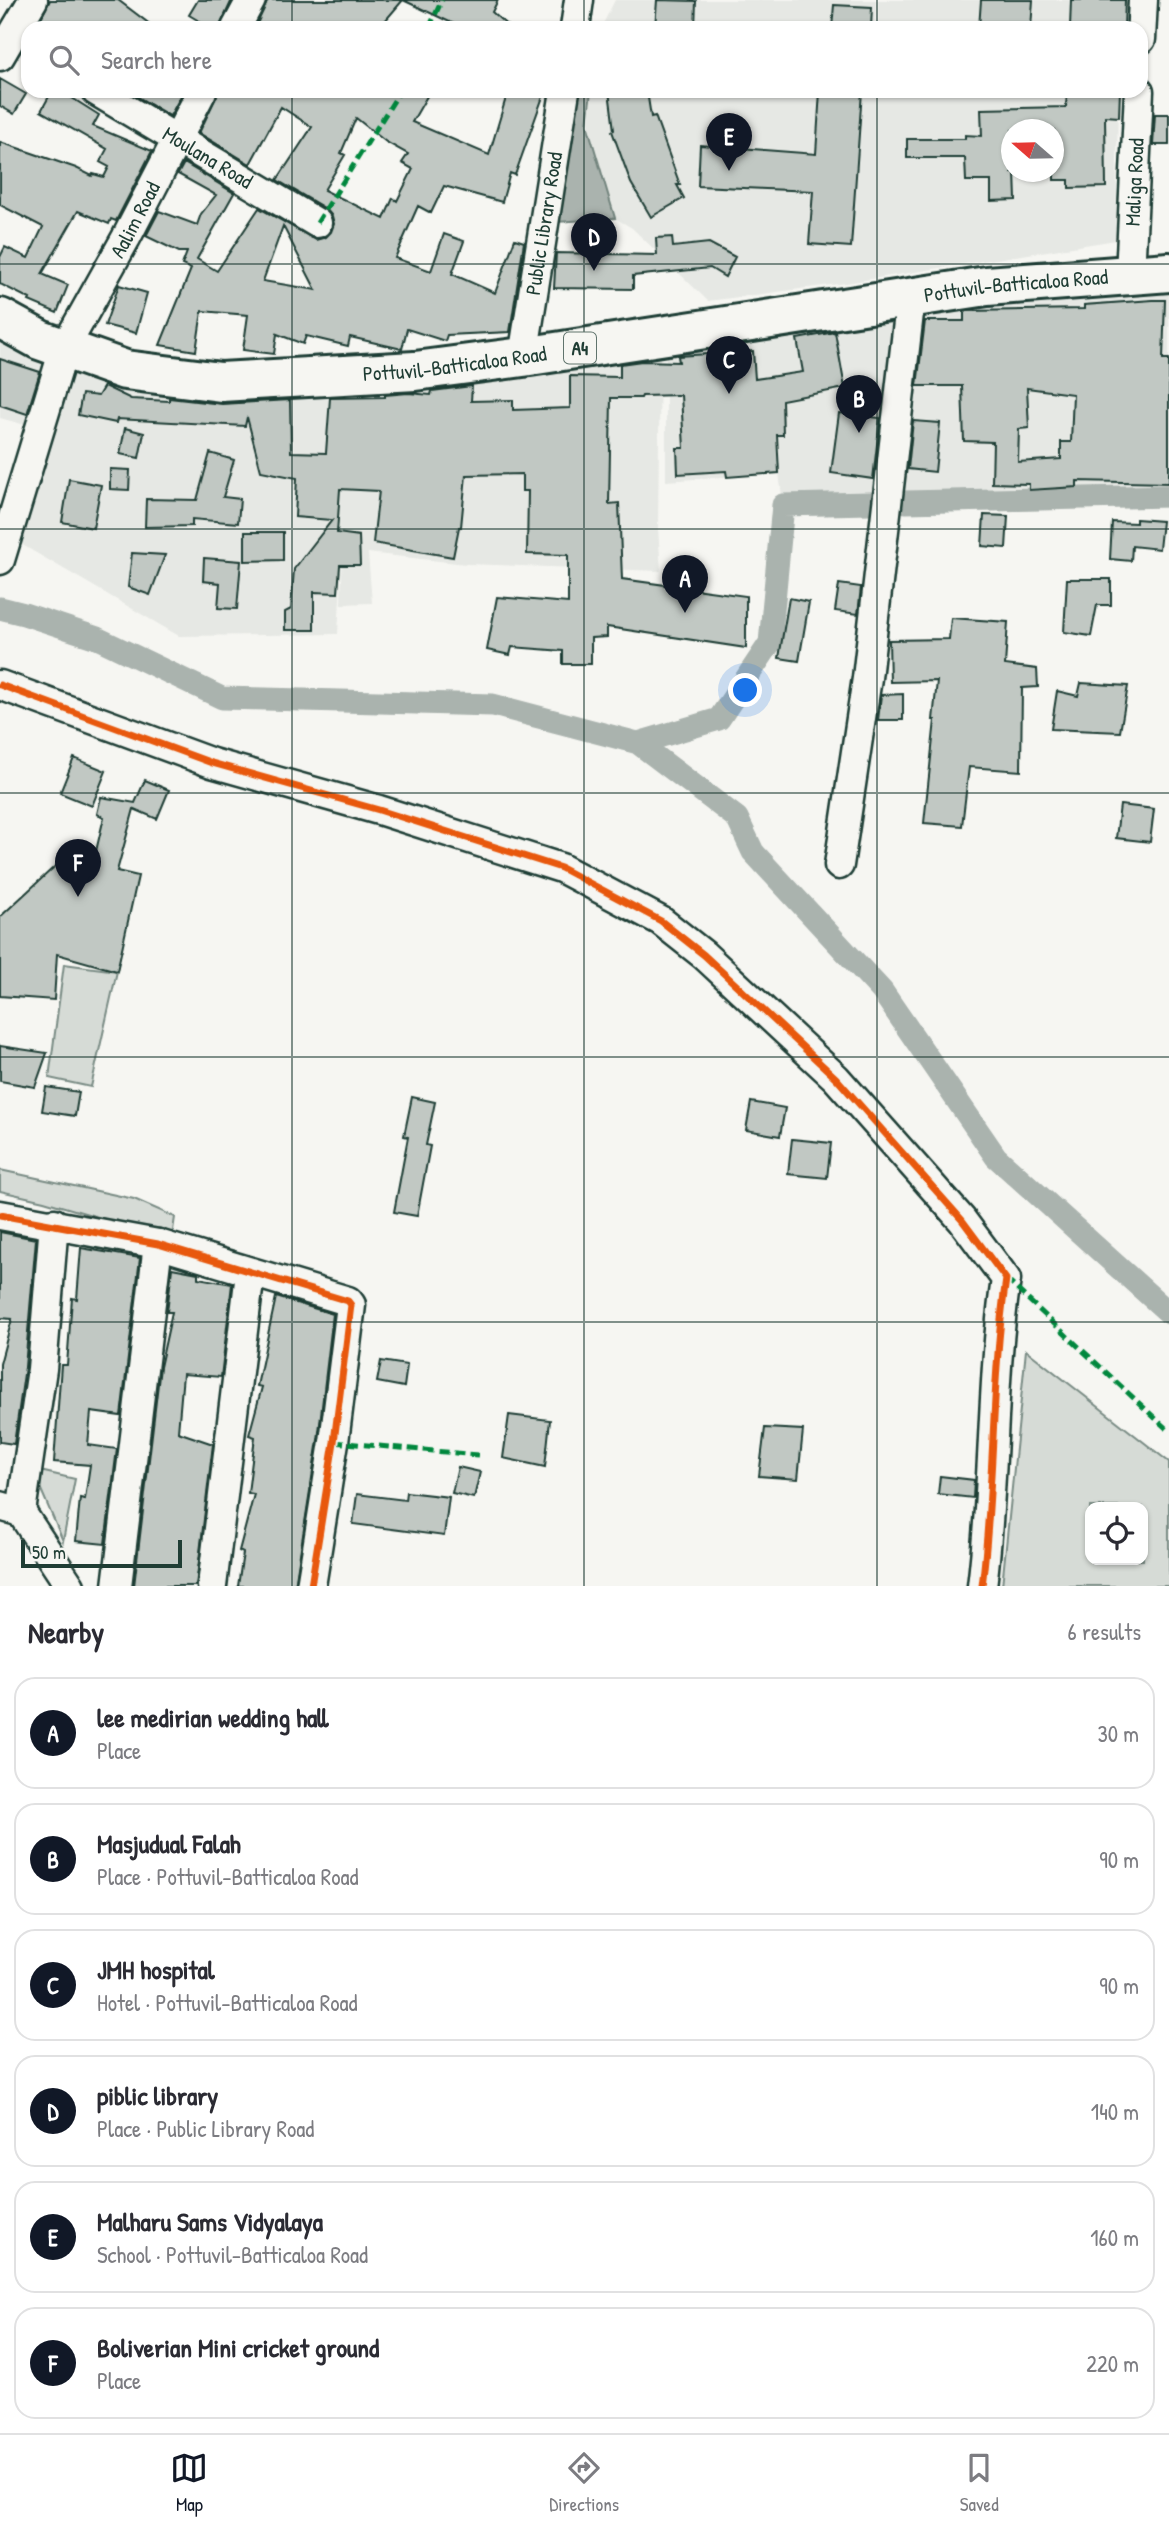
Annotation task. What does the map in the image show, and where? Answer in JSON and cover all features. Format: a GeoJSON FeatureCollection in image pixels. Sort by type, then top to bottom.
{"type":"FeatureCollection","features":[{"type":"Feature","properties":{"kind":"highway","name":"Pottuvil-Batticaloa Road"},"geometry":{"type":"LineString","coordinates":[[0,318],[40,340],[125,370],[221,382],[415,371],[987,286],[1169,272]]}},
{"type":"Feature","properties":{"kind":"street"},"geometry":{"type":"LineString","coordinates":[[25,21],[33,0]]}},
{"type":"Feature","properties":{"kind":"street"},"geometry":{"type":"LineString","coordinates":[[240,21],[251,0]]}},
{"type":"Feature","properties":{"kind":"street"},"geometry":{"type":"LineString","coordinates":[[576,21],[579,0]]}},
{"type":"Feature","properties":{"kind":"street"},"geometry":{"type":"LineString","coordinates":[[1142,21],[1143,0]]}},
{"type":"Feature","properties":{"kind":"street"},"geometry":{"type":"LineString","coordinates":[[13,50],[21,30]]}},
{"type":"Feature","properties":{"kind":"street","name":"Moulana Road"},"geometry":{"type":"LineString","coordinates":[[108,98],[317,223]]}},
{"type":"Feature","properties":{"kind":"street","name":"Aalim Road"},"geometry":{"type":"LineString","coordinates":[[0,560],[64,349],[126,238],[198,98]]}},
{"type":"Feature","properties":{"kind":"street","name":"Public Library Road"},"geometry":{"type":"LineString","coordinates":[[523,357],[564,98]]}},
{"type":"Feature","properties":{"kind":"street","name":"Maliga Road"},"geometry":{"type":"LineString","coordinates":[[1130,275],[1139,98]]}},
{"type":"Feature","properties":{"kind":"street"},"geometry":{"type":"LineString","coordinates":[[839,865],[867,678],[911,296]]}},
{"type":"Feature","properties":{"kind":"street"},"geometry":{"type":"LineString","coordinates":[[0,685],[212,763],[379,810],[561,868],[661,921],[704,955],[836,1078],[962,1220],[1006,1279],[1001,1313],[994,1448],[982,1586]]}},
{"type":"Feature","properties":{"kind":"street"},"geometry":{"type":"LineString","coordinates":[[0,1215],[158,1244],[341,1298],[351,1305],[334,1442],[311,1586]]}},
{"type":"Feature","properties":{"kind":"street"},"geometry":{"type":"LineString","coordinates":[[54,1223],[42,1369],[10,1509],[70,1586]]}},
{"type":"Feature","properties":{"kind":"street"},"geometry":{"type":"LineString","coordinates":[[117,1586],[158,1244]]}},
{"type":"Feature","properties":{"kind":"street"},"geometry":{"type":"LineString","coordinates":[[212,1586],[250,1273]]}},
{"type":"Feature","properties":{"kind":"shaded area"},"geometry":{"type":"Polygon","coordinates":[[[615,0],[1119,0],[1119,21],[604,21],[615,0]]]}},
{"type":"Feature","properties":{"kind":"shaded area"},"geometry":{"type":"Polygon","coordinates":[[[573,98],[590,98],[587,124],[615,218],[557,222],[573,98]]]}},
{"type":"Feature","properties":{"kind":"shaded area"},"geometry":{"type":"Polygon","coordinates":[[[590,98],[1118,98],[1116,240],[846,283],[708,301],[632,228],[615,218],[587,124],[590,98]]]}},
{"type":"Feature","properties":{"kind":"shaded area"},"geometry":{"type":"Polygon","coordinates":[[[1169,283],[1169,488],[901,495],[921,307],[1169,283]]]}},
{"type":"Feature","properties":{"kind":"shaded area"},"geometry":{"type":"Polygon","coordinates":[[[896,316],[877,494],[782,496],[779,473],[666,481],[666,348],[896,316]]]}},
{"type":"Feature","properties":{"kind":"shaded area"},"geometry":{"type":"Polygon","coordinates":[[[0,331],[54,360],[40,429],[0,418],[0,331]]]}},
{"type":"Feature","properties":{"kind":"shaded area"},"geometry":{"type":"Polygon","coordinates":[[[660,348],[658,528],[661,571],[466,564],[368,553],[372,603],[341,604],[343,544],[338,634],[179,636],[19,543],[72,362],[106,377],[660,348]]]}},
{"type":"Feature","properties":{"kind":"shaded area"},"geometry":{"type":"Polygon","coordinates":[[[64,964],[117,971],[91,1087],[49,1078],[64,964]]]}},
{"type":"Feature","properties":{"kind":"shaded area"},"geometry":{"type":"Polygon","coordinates":[[[0,1170],[134,1199],[175,1217],[173,1231],[166,1237],[44,1201],[0,1191],[0,1170]]]}},
{"type":"Feature","properties":{"kind":"shaded area"},"geometry":{"type":"Polygon","coordinates":[[[1026,1350],[1169,1462],[1169,1586],[1002,1586],[1026,1350]]]}},
{"type":"Feature","properties":{"kind":"shaded area"},"geometry":{"type":"Polygon","coordinates":[[[40,1471],[75,1479],[63,1541],[39,1485],[40,1471]]]}},
{"type":"Feature","properties":{"kind":"building"},"geometry":{"type":"Polygon","coordinates":[[[50,0],[118,0],[146,21],[40,21],[50,0]]]}},
{"type":"Feature","properties":{"kind":"building"},"geometry":{"type":"Polygon","coordinates":[[[198,0],[232,0],[222,21],[199,21],[189,15],[198,0]]]}},
{"type":"Feature","properties":{"kind":"building"},"geometry":{"type":"Polygon","coordinates":[[[268,0],[403,0],[385,21],[258,21],[268,0]]]}},
{"type":"Feature","properties":{"kind":"building"},"geometry":{"type":"Polygon","coordinates":[[[403,0],[498,0],[492,12],[502,21],[448,21],[403,0]]]}},
{"type":"Feature","properties":{"kind":"building"},"geometry":{"type":"Polygon","coordinates":[[[657,0],[696,1],[695,21],[656,21],[657,0]]]}},
{"type":"Feature","properties":{"kind":"building"},"geometry":{"type":"Polygon","coordinates":[[[981,0],[1033,0],[1032,21],[980,21],[981,0]]]}},
{"type":"Feature","properties":{"kind":"building"},"geometry":{"type":"Polygon","coordinates":[[[1071,0],[1125,0],[1124,21],[1070,21],[1071,0]]]}},
{"type":"Feature","properties":{"kind":"building"},"geometry":{"type":"Polygon","coordinates":[[[834,5],[872,7],[871,21],[833,21],[834,5]]]}},
{"type":"Feature","properties":{"kind":"building"},"geometry":{"type":"Polygon","coordinates":[[[0,79],[21,91],[21,98],[24,98],[14,114],[0,106],[0,79]]]}},
{"type":"Feature","properties":{"kind":"building"},"geometry":{"type":"Polygon","coordinates":[[[48,98],[72,98],[99,115],[93,126],[152,151],[116,221],[111,219],[109,224],[78,211],[42,274],[68,285],[57,313],[0,284],[0,257],[5,247],[28,258],[43,227],[0,205],[0,142],[92,176],[104,177],[109,167],[100,162],[107,149],[41,111],[48,98]]]}},
{"type":"Feature","properties":{"kind":"building"},"geometry":{"type":"Polygon","coordinates":[[[140,98],[180,98],[170,116],[140,98]]]}},
{"type":"Feature","properties":{"kind":"building"},"geometry":{"type":"Polygon","coordinates":[[[216,98],[426,98],[412,122],[489,155],[506,98],[542,98],[515,175],[510,173],[502,202],[444,186],[431,213],[418,206],[395,258],[431,271],[444,234],[464,241],[452,274],[495,293],[515,239],[524,242],[510,332],[447,335],[445,341],[407,329],[402,349],[350,337],[348,346],[306,336],[303,344],[277,334],[274,354],[243,350],[248,315],[202,311],[196,351],[160,345],[191,269],[182,265],[187,252],[179,252],[146,236],[159,211],[197,225],[201,214],[216,195],[178,174],[184,163],[234,193],[197,259],[217,271],[259,208],[316,240],[331,232],[334,224],[326,209],[277,180],[312,127],[281,107],[250,164],[199,133],[216,98]],[[356,118],[341,153],[345,155],[324,190],[384,219],[393,198],[397,201],[413,169],[402,163],[408,154],[386,142],[356,118]],[[283,226],[263,281],[316,290],[283,226]]]}},
{"type":"Feature","properties":{"kind":"building"},"geometry":{"type":"Polygon","coordinates":[[[610,98],[648,98],[651,117],[655,116],[680,185],[677,185],[684,198],[651,217],[631,183],[612,131],[610,98]]]}},
{"type":"Feature","properties":{"kind":"building"},"geometry":{"type":"Polygon","coordinates":[[[820,98],[862,98],[851,247],[809,244],[813,191],[698,186],[700,145],[816,154],[820,98]]]}},
{"type":"Feature","properties":{"kind":"building"},"geometry":{"type":"Polygon","coordinates":[[[1067,98],[1120,98],[1119,117],[1105,116],[1106,187],[1069,188],[1069,180],[1064,180],[1064,119],[1001,119],[1001,182],[1015,182],[1016,200],[991,201],[991,181],[966,181],[965,158],[907,158],[907,139],[965,139],[965,135],[982,136],[981,109],[1066,107],[1067,98]]]}},
{"type":"Feature","properties":{"kind":"building"},"geometry":{"type":"Polygon","coordinates":[[[1155,114],[1169,114],[1169,145],[1153,145],[1155,114]]]}},
{"type":"Feature","properties":{"kind":"building"},"geometry":{"type":"Polygon","coordinates":[[[672,237],[673,247],[709,243],[735,257],[725,277],[710,268],[633,276],[633,289],[554,288],[556,253],[657,255],[656,238],[672,237]]]}},
{"type":"Feature","properties":{"kind":"building"},"geometry":{"type":"Polygon","coordinates":[[[119,285],[147,293],[136,333],[105,325],[119,285]]]}},
{"type":"Feature","properties":{"kind":"building"},"geometry":{"type":"Polygon","coordinates":[[[1165,300],[1163,359],[1169,359],[1169,483],[1077,481],[1077,487],[1029,490],[1029,484],[992,483],[993,442],[964,441],[962,386],[917,386],[925,321],[964,321],[964,312],[967,311],[1084,309],[1084,305],[1165,300]],[[1027,388],[1029,428],[1019,429],[1018,462],[1061,459],[1061,442],[1071,442],[1073,394],[1027,388]]]}},
{"type":"Feature","properties":{"kind":"building"},"geometry":{"type":"Polygon","coordinates":[[[835,332],[845,388],[782,400],[783,435],[777,435],[779,473],[727,477],[726,471],[678,474],[677,448],[684,448],[681,395],[611,398],[609,504],[619,503],[622,579],[746,596],[746,648],[607,627],[607,637],[591,638],[591,664],[563,664],[563,651],[512,647],[510,655],[487,650],[497,597],[568,603],[568,555],[527,554],[528,491],[522,491],[522,474],[466,475],[461,527],[453,557],[373,543],[379,491],[340,489],[337,533],[359,536],[360,565],[340,565],[338,593],[314,592],[314,630],[285,630],[285,612],[291,609],[294,569],[332,520],[295,517],[297,478],[261,471],[247,417],[245,426],[117,419],[116,423],[78,415],[82,394],[98,396],[104,386],[131,399],[169,401],[169,398],[222,404],[290,400],[291,452],[326,453],[330,398],[385,397],[408,393],[431,395],[432,391],[472,386],[471,401],[513,400],[513,410],[570,408],[570,376],[620,377],[620,364],[642,361],[679,362],[678,356],[753,351],[755,379],[803,372],[797,339],[835,332]]]}},
{"type":"Feature","properties":{"kind":"building"},"geometry":{"type":"Polygon","coordinates":[[[0,359],[40,372],[27,414],[0,405],[0,359]]]}},
{"type":"Feature","properties":{"kind":"building"},"geometry":{"type":"Polygon","coordinates":[[[839,413],[880,418],[873,479],[831,473],[839,413]]]}},
{"type":"Feature","properties":{"kind":"building"},"geometry":{"type":"Polygon","coordinates":[[[913,421],[940,423],[935,472],[908,469],[913,421]]]}},
{"type":"Feature","properties":{"kind":"building"},"geometry":{"type":"Polygon","coordinates":[[[125,428],[144,433],[139,458],[120,454],[125,428]]]}},
{"type":"Feature","properties":{"kind":"building"},"geometry":{"type":"Polygon","coordinates":[[[210,453],[234,460],[223,497],[240,499],[238,523],[192,519],[192,526],[145,527],[146,499],[197,500],[210,453]]]}},
{"type":"Feature","properties":{"kind":"building"},"geometry":{"type":"Polygon","coordinates":[[[110,469],[130,470],[129,490],[110,489],[110,469]]]}},
{"type":"Feature","properties":{"kind":"building"},"geometry":{"type":"Polygon","coordinates":[[[69,479],[101,485],[93,528],[62,522],[69,479]]]}},
{"type":"Feature","properties":{"kind":"building"},"geometry":{"type":"Polygon","coordinates":[[[984,515],[1008,516],[1006,548],[982,546],[984,515]]]}},
{"type":"Feature","properties":{"kind":"building"},"geometry":{"type":"Polygon","coordinates":[[[1136,519],[1162,521],[1159,549],[1132,546],[1131,561],[1110,559],[1112,522],[1136,523],[1136,519]]]}},
{"type":"Feature","properties":{"kind":"building"},"geometry":{"type":"Polygon","coordinates":[[[245,532],[283,532],[283,560],[245,561],[245,532]]]}},
{"type":"Feature","properties":{"kind":"building"},"geometry":{"type":"Polygon","coordinates":[[[132,553],[165,555],[150,595],[128,587],[132,553]]]}},
{"type":"Feature","properties":{"kind":"building"},"geometry":{"type":"Polygon","coordinates":[[[204,558],[241,561],[237,609],[218,608],[220,583],[203,581],[204,558]]]}},
{"type":"Feature","properties":{"kind":"building"},"geometry":{"type":"Polygon","coordinates":[[[1067,579],[1111,579],[1111,605],[1097,605],[1091,636],[1064,632],[1067,579]]]}},
{"type":"Feature","properties":{"kind":"building"},"geometry":{"type":"Polygon","coordinates":[[[839,584],[861,587],[858,614],[835,611],[839,584]]]}},
{"type":"Feature","properties":{"kind":"building"},"geometry":{"type":"Polygon","coordinates":[[[789,598],[809,602],[799,661],[779,658],[789,598]]]}},
{"type":"Feature","properties":{"kind":"building"},"geometry":{"type":"Polygon","coordinates":[[[951,618],[1008,622],[1005,665],[1037,669],[1038,687],[1022,688],[1021,771],[969,767],[962,826],[924,823],[937,681],[890,682],[889,640],[949,639],[951,618]]]}},
{"type":"Feature","properties":{"kind":"building"},"geometry":{"type":"Polygon","coordinates":[[[1081,683],[1128,686],[1120,732],[1051,729],[1057,691],[1078,696],[1081,683]]]}},
{"type":"Feature","properties":{"kind":"building"},"geometry":{"type":"Polygon","coordinates":[[[903,694],[903,720],[878,720],[881,695],[903,694]]]}},
{"type":"Feature","properties":{"kind":"building"},"geometry":{"type":"Polygon","coordinates":[[[74,758],[106,771],[92,806],[60,793],[74,758]]]}},
{"type":"Feature","properties":{"kind":"building"},"geometry":{"type":"Polygon","coordinates":[[[145,780],[169,790],[157,819],[134,809],[117,871],[138,876],[117,971],[57,954],[54,1000],[0,996],[0,917],[66,856],[93,864],[104,817],[97,814],[101,797],[135,803],[145,780]]]}},
{"type":"Feature","properties":{"kind":"building"},"geometry":{"type":"Polygon","coordinates":[[[1120,805],[1154,809],[1150,842],[1116,838],[1120,805]]]}},
{"type":"Feature","properties":{"kind":"building"},"geometry":{"type":"Polygon","coordinates":[[[0,1046],[47,1053],[35,1087],[0,1081],[0,1046]]]}},
{"type":"Feature","properties":{"kind":"building"},"geometry":{"type":"Polygon","coordinates":[[[46,1087],[79,1092],[75,1116],[42,1111],[46,1087]]]}},
{"type":"Feature","properties":{"kind":"building"},"geometry":{"type":"Polygon","coordinates":[[[412,1097],[435,1102],[426,1145],[430,1146],[417,1216],[394,1212],[408,1137],[404,1136],[412,1097]]]}},
{"type":"Feature","properties":{"kind":"building"},"geometry":{"type":"Polygon","coordinates":[[[751,1102],[785,1108],[780,1136],[746,1130],[751,1102]]]}},
{"type":"Feature","properties":{"kind":"building"},"geometry":{"type":"Polygon","coordinates":[[[792,1139],[831,1143],[827,1178],[788,1174],[792,1139]]]}},
{"type":"Feature","properties":{"kind":"building"},"geometry":{"type":"Polygon","coordinates":[[[0,1232],[36,1239],[25,1367],[14,1444],[0,1442],[0,1364],[12,1319],[0,1318],[0,1232]]]}},
{"type":"Feature","properties":{"kind":"building"},"geometry":{"type":"Polygon","coordinates":[[[81,1248],[140,1258],[121,1416],[91,1412],[88,1445],[117,1449],[105,1544],[76,1541],[80,1498],[85,1499],[90,1465],[54,1462],[61,1365],[67,1365],[72,1298],[77,1299],[81,1248]]]}},
{"type":"Feature","properties":{"kind":"building"},"geometry":{"type":"Polygon","coordinates":[[[172,1268],[198,1273],[198,1278],[232,1284],[221,1377],[183,1374],[178,1432],[213,1444],[196,1586],[134,1586],[160,1367],[172,1312],[167,1312],[172,1268]]]}},
{"type":"Feature","properties":{"kind":"building"},"geometry":{"type":"Polygon","coordinates":[[[276,1297],[333,1314],[318,1440],[295,1586],[238,1586],[243,1553],[239,1551],[254,1494],[248,1493],[255,1437],[249,1435],[262,1387],[257,1386],[276,1297]]]}},
{"type":"Feature","properties":{"kind":"building"},"geometry":{"type":"Polygon","coordinates":[[[381,1361],[407,1365],[404,1387],[377,1382],[381,1361]]]}},
{"type":"Feature","properties":{"kind":"building"},"geometry":{"type":"Polygon","coordinates":[[[509,1415],[550,1420],[545,1467],[503,1458],[509,1415]]]}},
{"type":"Feature","properties":{"kind":"building"},"geometry":{"type":"Polygon","coordinates":[[[765,1428],[803,1430],[798,1479],[759,1476],[765,1428]]]}},
{"type":"Feature","properties":{"kind":"building"},"geometry":{"type":"Polygon","coordinates":[[[458,1467],[480,1472],[474,1498],[452,1493],[458,1467]]]}},
{"type":"Feature","properties":{"kind":"building"},"geometry":{"type":"Polygon","coordinates":[[[940,1476],[974,1480],[973,1498],[938,1494],[940,1476]]]}},
{"type":"Feature","properties":{"kind":"building"},"geometry":{"type":"Polygon","coordinates":[[[406,1492],[449,1497],[444,1536],[353,1524],[357,1494],[405,1500],[406,1492]]]}},
{"type":"Feature","properties":{"kind":"waterway"},"geometry":{"type":"LineString","coordinates":[[906,502],[1169,496]]}},
{"type":"Feature","properties":{"kind":"waterway"},"geometry":{"type":"LineString","coordinates":[[638,743],[719,719],[770,643],[783,505],[870,503]]}},
{"type":"Feature","properties":{"kind":"waterway"},"geometry":{"type":"LineString","coordinates":[[0,608],[97,638],[222,698],[493,705],[638,743],[737,818],[753,852],[882,991],[996,1157],[1169,1313]]}},
{"type":"Feature","properties":{"kind":"marked path"},"geometry":{"type":"LineString","coordinates":[[432,21],[442,0]]}},
{"type":"Feature","properties":{"kind":"marked path"},"geometry":{"type":"LineString","coordinates":[[317,223],[396,98]]}},
{"type":"Feature","properties":{"kind":"marked path"},"geometry":{"type":"LineString","coordinates":[[1006,1279],[1169,1431]]}},
{"type":"Feature","properties":{"kind":"marked path"},"geometry":{"type":"LineString","coordinates":[[334,1442],[478,1455]]}},
{"type":"Feature","properties":{"kind":"cycle path"},"geometry":{"type":"LineString","coordinates":[[0,685],[212,763],[379,810],[561,868],[661,921],[704,955],[836,1078],[962,1220],[1006,1279],[982,1586]]}},
{"type":"Feature","properties":{"kind":"cycle path"},"geometry":{"type":"LineString","coordinates":[[0,1215],[158,1244],[348,1301],[351,1305],[334,1442],[311,1586]]}},
{"type":"Feature","properties":{"kind":"place","name":"Malharu Sams Vidyalaya"},"geometry":{"type":"Point","coordinates":[729,171]}},
{"type":"Feature","properties":{"kind":"place","name":"piblic library"},"geometry":{"type":"Point","coordinates":[594,271]}},
{"type":"Feature","properties":{"kind":"place","name":"JMH hospital"},"geometry":{"type":"Point","coordinates":[729,394]}},
{"type":"Feature","properties":{"kind":"place","name":"Masjudual Falah"},"geometry":{"type":"Point","coordinates":[859,433]}},
{"type":"Feature","properties":{"kind":"place","name":"lee medirian wedding hall"},"geometry":{"type":"Point","coordinates":[685,613]}},
{"type":"Feature","properties":{"kind":"place","name":"Boliverian Mini cricket ground"},"geometry":{"type":"Point","coordinates":[78,897]}}]}
